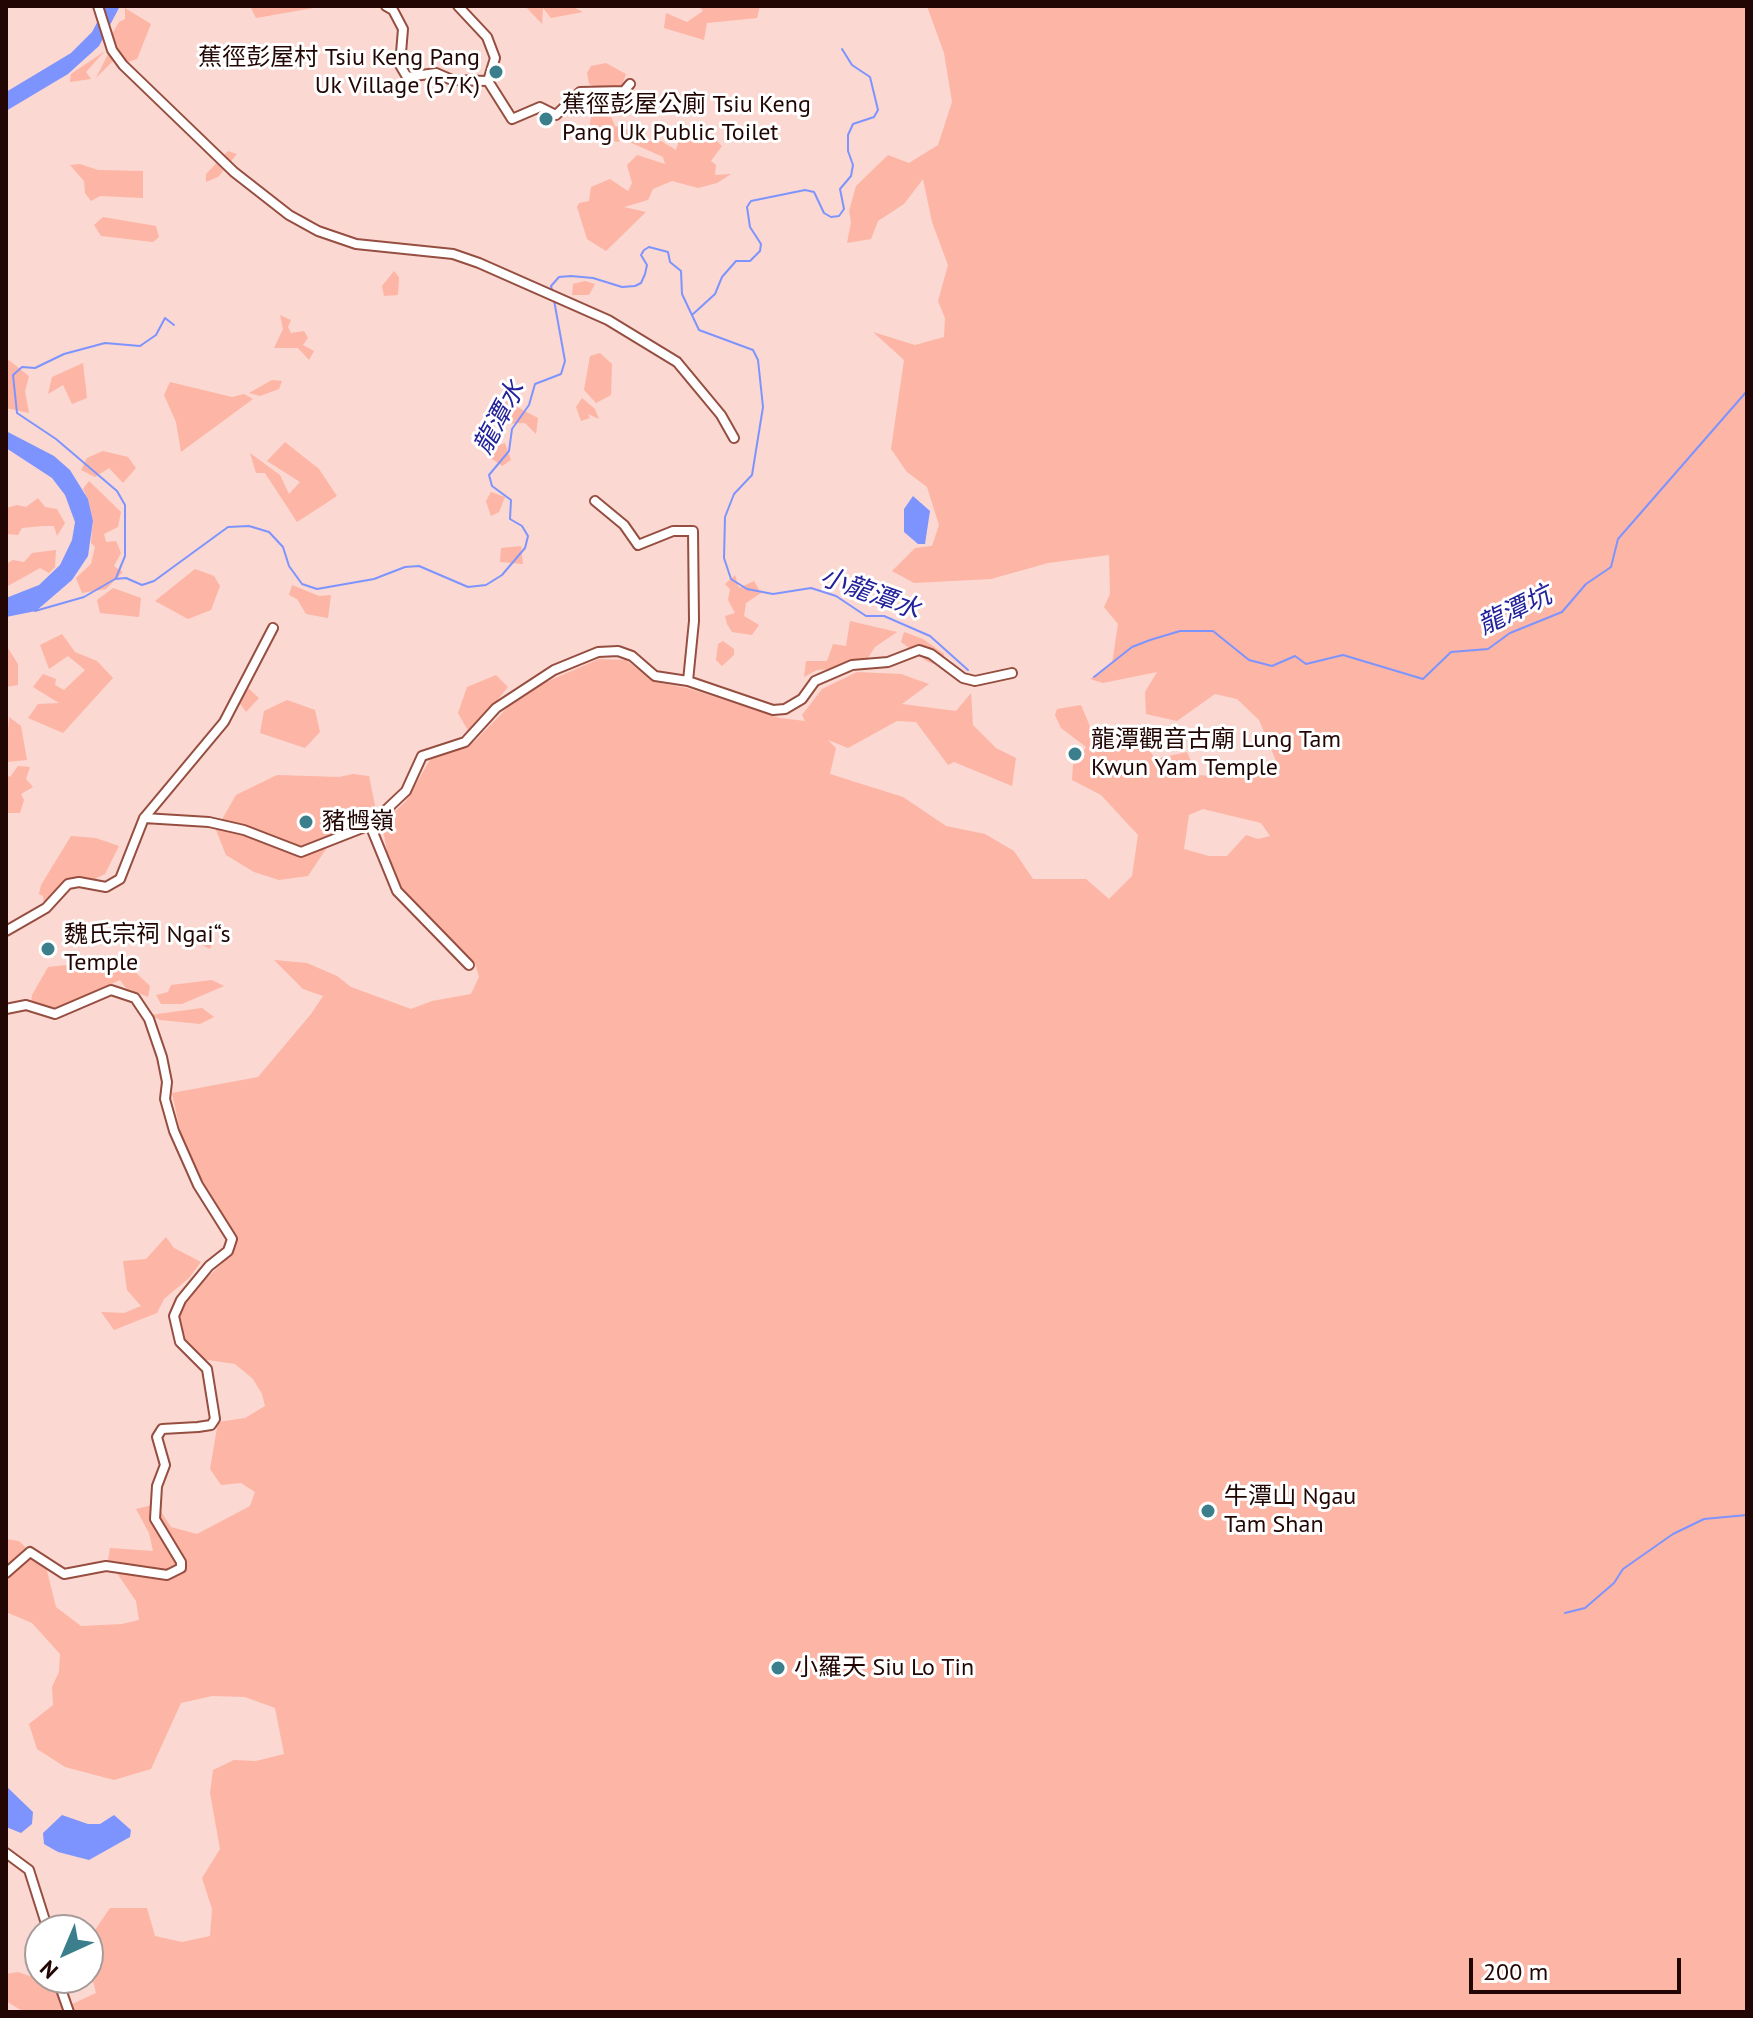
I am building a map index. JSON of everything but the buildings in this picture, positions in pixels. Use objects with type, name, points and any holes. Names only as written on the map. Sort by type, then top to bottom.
[{"type":"street","points":[[388,6],[403,29],[400,65],[407,77],[436,73],[452,80],[488,81]]},
{"type":"street","points":[[458,6],[483,30],[491,47],[493,64],[488,81],[507,117],[513,120],[540,107],[556,115],[580,92],[624,91],[630,84]]},
{"type":"street","points":[[98,8],[112,50],[143,86],[234,172],[289,215],[318,231],[356,244],[453,254],[558,296],[634,334],[677,362],[721,415],[734,438]]},
{"type":"street","points":[[595,501],[624,525],[638,545],[673,531],[693,531],[694,621],[688,681]]},
{"type":"street","points":[[6,931],[46,908],[68,884],[79,882],[106,887],[116,883],[123,875],[144,818],[224,722],[273,628]]},
{"type":"street","points":[[144,818],[221,825],[301,852],[370,825],[406,791],[422,756],[465,742],[496,708],[554,670],[598,652],[618,651],[632,656],[655,676],[688,681],[748,703],[785,709],[802,699],[815,681],[852,665],[888,662],[919,650],[931,654],[963,678],[975,681],[1012,673]]},
{"type":"street","points":[[370,825],[397,891],[469,965]]},
{"type":"street","points":[[6,1009],[26,1005],[55,1014],[111,990],[125,992],[135,998],[149,1019],[162,1057],[165,1099],[174,1131],[198,1185],[232,1239],[228,1251],[209,1266],[181,1300],[174,1316],[180,1342],[207,1369],[215,1419],[211,1425],[162,1429],[157,1437],[165,1465],[157,1486],[155,1519],[181,1562],[181,1568],[167,1575],[106,1566],[64,1574],[30,1552],[6,1573]]},
{"type":"street","points":[[6,1853],[29,1870],[43,1914]]},
{"type":"shaded area","points":[[250,6],[325,6],[256,18]]},
{"type":"shaded area","points":[[525,6],[571,6],[583,12],[551,18],[543,8],[542,24]]},
{"type":"shaded area","points":[[699,6],[760,6],[757,18],[707,23],[704,40],[664,28],[666,13],[687,22],[703,11]]},
{"type":"shaded area","points":[[927,6],[1747,6],[1747,2012],[24,2012],[6,2001],[6,1974],[24,1974],[24,1994],[61,1994],[70,2005],[94,1994],[104,1994],[104,1917],[110,1908],[147,1908],[155,1936],[182,1942],[210,1936],[212,1909],[202,1878],[220,1849],[210,1793],[213,1770],[234,1760],[256,1761],[284,1754],[275,1708],[245,1697],[212,1696],[181,1703],[151,1769],[114,1780],[65,1767],[37,1749],[29,1724],[53,1705],[52,1687],[59,1672],[60,1654],[32,1623],[6,1612],[6,1539],[19,1541],[46,1567],[56,1607],[81,1626],[122,1624],[139,1620],[136,1601],[108,1560],[110,1548],[153,1551],[149,1533],[136,1509],[156,1504],[171,1527],[197,1534],[250,1506],[255,1492],[241,1483],[221,1485],[210,1469],[218,1422],[245,1418],[265,1406],[262,1394],[253,1379],[235,1364],[201,1359],[180,1342],[177,1314],[189,1295],[233,1253],[235,1235],[211,1202],[183,1144],[172,1093],[258,1077],[311,1014],[323,996],[303,989],[274,960],[307,963],[337,976],[351,987],[411,1009],[432,1001],[471,994],[479,977],[475,963],[401,891],[389,862],[383,830],[388,818],[406,801],[431,758],[474,742],[508,707],[544,683],[599,659],[626,660],[655,682],[687,688],[780,718],[805,721],[802,715],[822,689],[857,672],[901,674],[929,684],[902,704],[956,711],[971,693],[973,725],[996,748],[1016,758],[1012,786],[954,762],[948,765],[916,722],[897,721],[848,748],[828,740],[836,748],[830,774],[903,797],[946,826],[985,834],[1014,851],[1033,879],[1086,879],[1109,899],[1132,876],[1138,835],[1101,795],[1072,780],[1073,765],[1086,747],[1061,728],[1055,715],[1057,709],[1081,705],[1097,743],[1126,735],[1145,742],[1155,759],[1187,752],[1197,775],[1230,777],[1276,761],[1259,720],[1237,699],[1215,694],[1177,721],[1146,714],[1145,692],[1157,672],[1103,683],[1090,679],[1112,664],[1118,624],[1104,607],[1110,594],[1109,555],[1048,563],[991,579],[914,583],[892,571],[915,548],[932,546],[939,525],[927,487],[907,472],[891,449],[904,360],[873,332],[915,345],[944,337],[945,318],[938,301],[948,265],[932,222],[923,179],[904,204],[878,221],[871,239],[847,243],[851,222],[849,211],[856,186],[888,155],[909,163],[938,145],[952,102],[944,53]],"holes":[[[1203,809],[1261,823],[1270,836],[1258,839],[1246,835],[1227,856],[1209,856],[1184,849],[1189,815]]]},
{"type":"shaded area","points":[[125,8],[151,24],[137,59],[128,62],[114,60],[96,78],[108,54],[108,41],[119,22],[125,19]]},
{"type":"shaded area","points":[[105,51],[86,72],[91,79],[70,82],[71,74]]},
{"type":"shaded area","points":[[606,63],[626,74],[621,88],[598,88],[589,84],[587,73],[591,66]]},
{"type":"shaded area","points":[[588,97],[610,114],[615,126],[625,128],[643,141],[661,141],[676,150],[681,134],[695,142],[701,132],[707,132],[722,146],[711,161],[716,165],[715,175],[731,174],[717,183],[698,188],[672,181],[653,189],[648,200],[624,207],[646,212],[606,251],[587,239],[577,207],[579,203],[589,201],[591,187],[610,179],[628,191],[632,183],[627,165],[637,155],[665,164],[663,157],[625,140],[616,142],[604,135],[593,139],[588,134],[592,112],[584,101]]},
{"type":"shaded area","points":[[228,151],[237,154],[218,177],[206,182],[206,174]]},
{"type":"shaded area","points":[[80,164],[98,170],[143,171],[143,198],[100,196],[91,201],[85,193],[84,181],[70,165]]},
{"type":"shaded area","points":[[103,217],[156,226],[159,237],[153,242],[101,236],[94,225]]},
{"type":"shaded area","points":[[394,271],[399,277],[398,295],[384,296],[382,286]]},
{"type":"shaded area","points":[[585,281],[595,284],[589,295],[572,295],[573,284]]},
{"type":"shaded area","points":[[280,315],[291,320],[288,327],[291,333],[304,331],[308,338],[303,345],[314,351],[309,360],[298,348],[274,348],[283,329]]},
{"type":"shaded area","points":[[600,353],[612,364],[611,395],[596,403],[584,390],[590,356]]},
{"type":"shaded area","points":[[6,358],[29,376],[25,391],[29,413],[6,408]]},
{"type":"shaded area","points":[[83,363],[87,398],[72,404],[63,385],[48,394],[52,377]]},
{"type":"shaded area","points":[[272,380],[282,381],[279,389],[260,396],[249,393]]},
{"type":"shaded area","points":[[170,382],[232,397],[244,394],[253,399],[181,452],[176,422],[164,395]]},
{"type":"shaded area","points":[[582,398],[595,409],[599,419],[588,414],[590,418],[581,421],[576,407]]},
{"type":"shaded area","points":[[506,401],[538,418],[536,434],[525,423],[506,424],[497,415]]},
{"type":"shaded area","points":[[285,442],[319,469],[337,496],[297,522],[265,473],[256,473],[250,453],[280,475],[289,494],[300,482],[267,461]]},
{"type":"shaded area","points":[[505,443],[511,460],[502,466],[491,458],[497,446]]},
{"type":"shaded area","points":[[103,451],[128,457],[136,468],[123,483],[109,468],[95,477],[81,470],[87,458]]},
{"type":"shaded area","points":[[89,481],[121,512],[118,527],[104,534],[106,542],[116,541],[121,553],[114,566],[123,572],[106,589],[82,593],[76,578],[91,564],[95,547],[91,543],[93,521],[83,489]]},
{"type":"shaded area","points":[[491,492],[505,497],[499,512],[491,516],[486,501]]},
{"type":"shaded area","points":[[38,498],[45,507],[57,509],[65,523],[57,536],[54,526],[22,528],[18,535],[6,534],[6,508],[17,505],[26,507]]},
{"type":"shaded area","points":[[521,546],[523,564],[500,562],[501,548]]},
{"type":"shaded area","points":[[56,550],[55,567],[49,573],[40,568],[6,587],[6,564],[13,560],[24,562],[32,553]]},
{"type":"shaded area","points":[[195,569],[214,576],[220,586],[211,610],[188,619],[155,601]]},
{"type":"shaded area","points":[[735,575],[739,588],[754,581],[761,593],[746,603],[744,616],[759,625],[752,635],[732,632],[727,624],[725,616],[735,613],[728,600],[730,589],[725,584]]},
{"type":"shaded area","points":[[292,585],[319,596],[331,595],[328,618],[306,614],[297,599],[289,595]]},
{"type":"shaded area","points":[[113,588],[141,598],[139,617],[100,613],[97,600]]},
{"type":"shaded area","points":[[850,621],[897,632],[875,647],[862,667],[817,670],[804,677],[806,661],[827,661],[833,644],[846,646]]},
{"type":"shaded area","points":[[904,632],[923,639],[944,654],[941,666],[928,662],[901,642]]},
{"type":"shaded area","points":[[62,634],[75,652],[97,661],[113,678],[63,733],[28,718],[38,704],[59,703],[33,687],[43,674],[56,679],[55,685],[64,690],[85,670],[68,656],[49,669],[40,645]]},
{"type":"shaded area","points":[[723,641],[734,649],[734,655],[722,666],[716,660],[718,644]]},
{"type":"shaded area","points":[[6,645],[18,664],[18,685],[6,687]]},
{"type":"shaded area","points":[[496,675],[508,687],[470,734],[458,713],[467,687]]},
{"type":"shaded area","points":[[248,688],[259,698],[246,712],[238,701]]},
{"type":"shaded area","points":[[287,700],[315,710],[320,732],[305,748],[260,733],[264,711]]},
{"type":"shaded area","points":[[9,717],[21,726],[27,760],[6,762]]},
{"type":"shaded area","points":[[18,766],[30,767],[26,779],[33,787],[21,794],[24,800],[20,813],[6,813],[6,775],[10,777]]},
{"type":"shaded area","points":[[353,774],[369,776],[377,815],[338,831],[308,876],[279,880],[254,872],[226,855],[216,830],[236,795],[277,775],[339,777]]},
{"type":"shaded area","points":[[71,836],[96,838],[119,846],[105,874],[95,879],[65,881],[44,903],[43,896],[39,894],[41,885]]},
{"type":"shaded area","points":[[194,928],[214,939],[210,949],[183,935]]},
{"type":"shaded area","points":[[121,959],[150,986],[148,997],[126,988],[120,980],[62,1007],[30,1013],[32,995],[48,967]]},
{"type":"shaded area","points":[[212,980],[224,986],[182,1004],[161,1004],[156,995],[168,992],[171,985]]},
{"type":"shaded area","points":[[202,1008],[214,1017],[200,1024],[160,1020],[150,1015]]},
{"type":"shaded area","points":[[166,1237],[174,1248],[201,1262],[189,1278],[164,1299],[157,1313],[114,1330],[101,1312],[124,1313],[141,1306],[127,1290],[123,1261],[146,1259]]},
{"type":"water","points":[[106,6],[120,6],[99,46],[68,74],[6,111],[6,92],[71,53],[92,32]]},
{"type":"water","points":[[6,431],[54,456],[70,470],[88,499],[93,521],[88,556],[72,580],[36,611],[6,617],[6,598],[39,585],[60,565],[72,540],[75,522],[65,495],[52,478],[6,448]]},
{"type":"water","points":[[913,496],[930,511],[925,544],[918,544],[904,532],[904,509]]},
{"type":"water","points":[[6,1786],[33,1812],[32,1824],[21,1833],[6,1827]]},
{"type":"water","points":[[62,1815],[88,1824],[100,1824],[114,1815],[131,1830],[130,1837],[89,1860],[58,1852],[44,1844],[43,1833]]},
{"type":"waterway","points":[[692,315],[715,294],[722,277],[736,261],[750,261],[760,251],[761,244],[750,227],[747,207],[751,201],[805,190],[814,192],[824,213],[831,217],[839,216],[844,209],[840,189],[851,176],[853,165],[848,151],[848,135],[853,124],[874,117],[878,110],[870,77],[852,65],[842,49]]},
{"type":"waterway","name":"小龍潭水","points":[[552,290],[551,286],[559,277],[571,276],[593,278],[622,287],[635,286],[641,283],[645,274],[647,265],[641,255],[644,250],[649,247],[668,252],[670,262],[681,271],[682,294],[699,330],[753,350],[758,360],[763,407],[752,475],[734,494],[725,517],[724,558],[731,579],[747,589],[773,594],[811,588],[836,596],[866,616],[884,616],[930,636],[968,670]]},
{"type":"waterway","name":"龍潭水","points":[[35,611],[84,597],[115,579],[126,578],[142,585],[154,581],[228,527],[249,526],[269,532],[283,547],[289,566],[302,584],[317,589],[374,579],[405,567],[419,566],[468,587],[486,585],[502,575],[525,548],[528,536],[522,526],[510,519],[511,500],[492,486],[489,475],[509,451],[512,429],[529,405],[535,384],[561,374],[565,361],[554,300]]},
{"type":"waterway","points":[[116,578],[125,556],[125,505],[117,491],[56,439],[17,413],[13,375],[22,367],[35,368],[64,354],[105,343],[140,346],[156,335],[165,318],[174,325]]},
{"type":"waterway","name":"龍潭坑","points":[[1094,677],[1132,647],[1150,640],[1180,631],[1213,631],[1249,660],[1272,666],[1295,656],[1306,664],[1343,655],[1423,679],[1451,652],[1488,649],[1510,633],[1562,612],[1586,584],[1611,567],[1618,539],[1747,391]]},
{"type":"waterway","points":[[1565,1613],[1585,1608],[1614,1583],[1623,1569],[1673,1534],[1704,1519],[1747,1515]]},
{"type":"place","name":"蕉徑彭屋村 Tsiu Keng Pang Uk Village (57K)","points":[[496,72]]},
{"type":"place","name":"蕉徑彭屋公廁 Tsiu Keng Pang Uk Public Toilet","points":[[546,119]]},
{"type":"place","name":"龍潭觀音古廟 Lung Tam Kwun Yam Temple","points":[[1075,754]]},
{"type":"place","name":"豬乸嶺","points":[[306,822]]},
{"type":"place","name":"魏氏宗祠 Ngai“s Temple","points":[[48,949]]},
{"type":"place","name":"牛潭山 Ngau Tam Shan","points":[[1208,1511]]},
{"type":"place","name":"小羅天 Siu Lo Tin","points":[[778,1668]]}]
